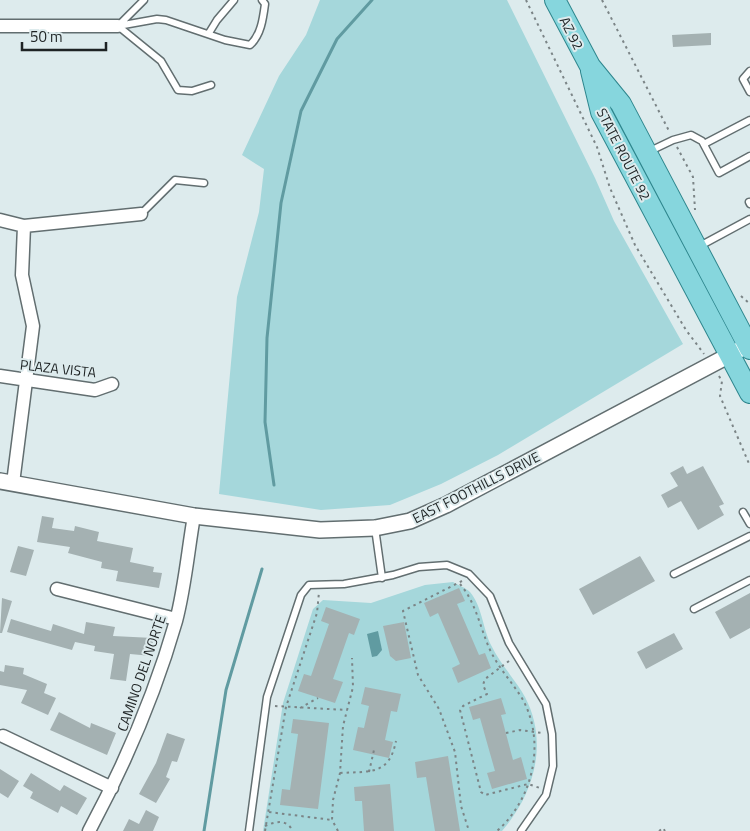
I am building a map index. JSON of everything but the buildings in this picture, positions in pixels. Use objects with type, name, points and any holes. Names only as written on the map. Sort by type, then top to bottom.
[{"type":"main road","name":"AZ 92","points":[[555,0],[590,66]]},
{"type":"main road","name":"STATE ROUTE 92","points":[[590,66],[621,104],[749,346]]},
{"type":"main road","name":"STATE ROUTE 92","points":[[590,66],[601,112],[750,393]]},
{"type":"street","points":[[0,26],[118,26]]},
{"type":"street","points":[[0,220],[24,226],[141,214]]},
{"type":"street","points":[[7,482],[28,381],[33,326],[22,275],[24,226]]},
{"type":"street","name":"EAST FOOTHILLS DRIVE","points":[[7,482],[194,516],[320,530],[375,528],[410,521],[446,505],[749,346]]},
{"type":"street","name":"PLAZA VISTA","points":[[0,376],[96,390],[112,384]]},
{"type":"street","name":"CAMINO DEL NORTE","points":[[89,831],[112,788],[145,712],[176,619],[194,516]]},
{"type":"street","points":[[57,589],[176,619]]},
{"type":"street","points":[[3,736],[112,788]]},
{"type":"lane","points":[[118,26],[144,0]]},
{"type":"lane","points":[[209,34],[217,20],[234,0]]},
{"type":"lane","points":[[118,26],[166,20],[244,45],[250,45],[256,39],[262,21],[265,4],[262,0]]},
{"type":"lane","points":[[118,26],[161,61],[178,90],[192,91],[211,85]]},
{"type":"lane","points":[[750,71],[743,79],[750,92]]},
{"type":"lane","points":[[704,144],[750,120]]},
{"type":"lane","points":[[647,153],[673,140],[691,134],[704,144],[719,173],[750,156]]},
{"type":"lane","points":[[141,214],[175,180],[204,183]]},
{"type":"lane","points":[[696,248],[750,219]]},
{"type":"lane","points":[[743,512],[750,524]]},
{"type":"lane","points":[[375,528],[382,578]]},
{"type":"lane","points":[[674,574],[750,536]]},
{"type":"lane","points":[[249,831],[266,706],[301,594],[309,585],[344,584],[382,578],[418,567],[447,566],[469,574],[490,596],[499,622],[546,704],[552,732],[553,766],[546,795],[521,831]]},
{"type":"lane","points":[[694,609],[750,580]]},
{"type":"path","points":[[526,0],[597,147],[619,210],[635,245],[686,330],[712,364],[722,381],[720,396],[750,466]]},
{"type":"path","points":[[602,0],[693,177],[695,212]]},
{"type":"path","points":[[738,293],[750,304]]},
{"type":"path","points":[[469,574],[460,584],[404,611],[418,675],[439,709],[456,752],[461,806],[469,831]]},
{"type":"path","points":[[460,584],[474,604],[483,633],[500,668],[522,699],[534,733],[534,765],[523,799],[515,812],[497,831]]},
{"type":"path","points":[[265,831],[286,707],[317,612],[319,585]]},
{"type":"path","points":[[517,655],[485,679],[483,685],[488,694],[463,706],[460,710],[481,792],[485,795],[528,784],[547,790]]},
{"type":"path","points":[[338,831],[332,820],[333,800],[340,774],[340,753],[353,686],[352,658]]},
{"type":"path","points":[[300,708],[318,698]]},
{"type":"path","points":[[266,706],[347,710]]},
{"type":"path","points":[[506,733],[520,730],[534,733],[552,732]]},
{"type":"path","points":[[340,774],[377,771],[389,762],[393,756],[396,741]]},
{"type":"path","points":[[369,772],[374,750]]},
{"type":"path","points":[[268,812],[332,820]]},
{"type":"path","points":[[265,826],[282,822],[288,824],[291,828]]},
{"type":"path","points":[[659,831],[664,828],[665,831]]},
{"type":"shaded area","points":[[320,0],[507,0],[595,178],[614,221],[683,344],[498,455],[441,484],[390,505],[321,510],[219,494],[237,297],[259,212],[264,169],[242,155],[279,76],[306,35]]},
{"type":"shaded area","points":[[453,582],[470,592],[474,598],[491,645],[525,697],[532,714],[537,750],[534,767],[530,784],[513,817],[502,831],[263,831],[283,703],[313,609],[323,600],[371,603],[425,585]]},
{"type":"shaded area","points":[[378,631],[382,650],[377,656],[372,657],[367,634]]},
{"type":"waterway","points":[[274,485],[265,422],[267,338],[281,203],[301,111],[337,39],[372,0]]},
{"type":"waterway","points":[[204,831],[226,690],[262,569]]}]
